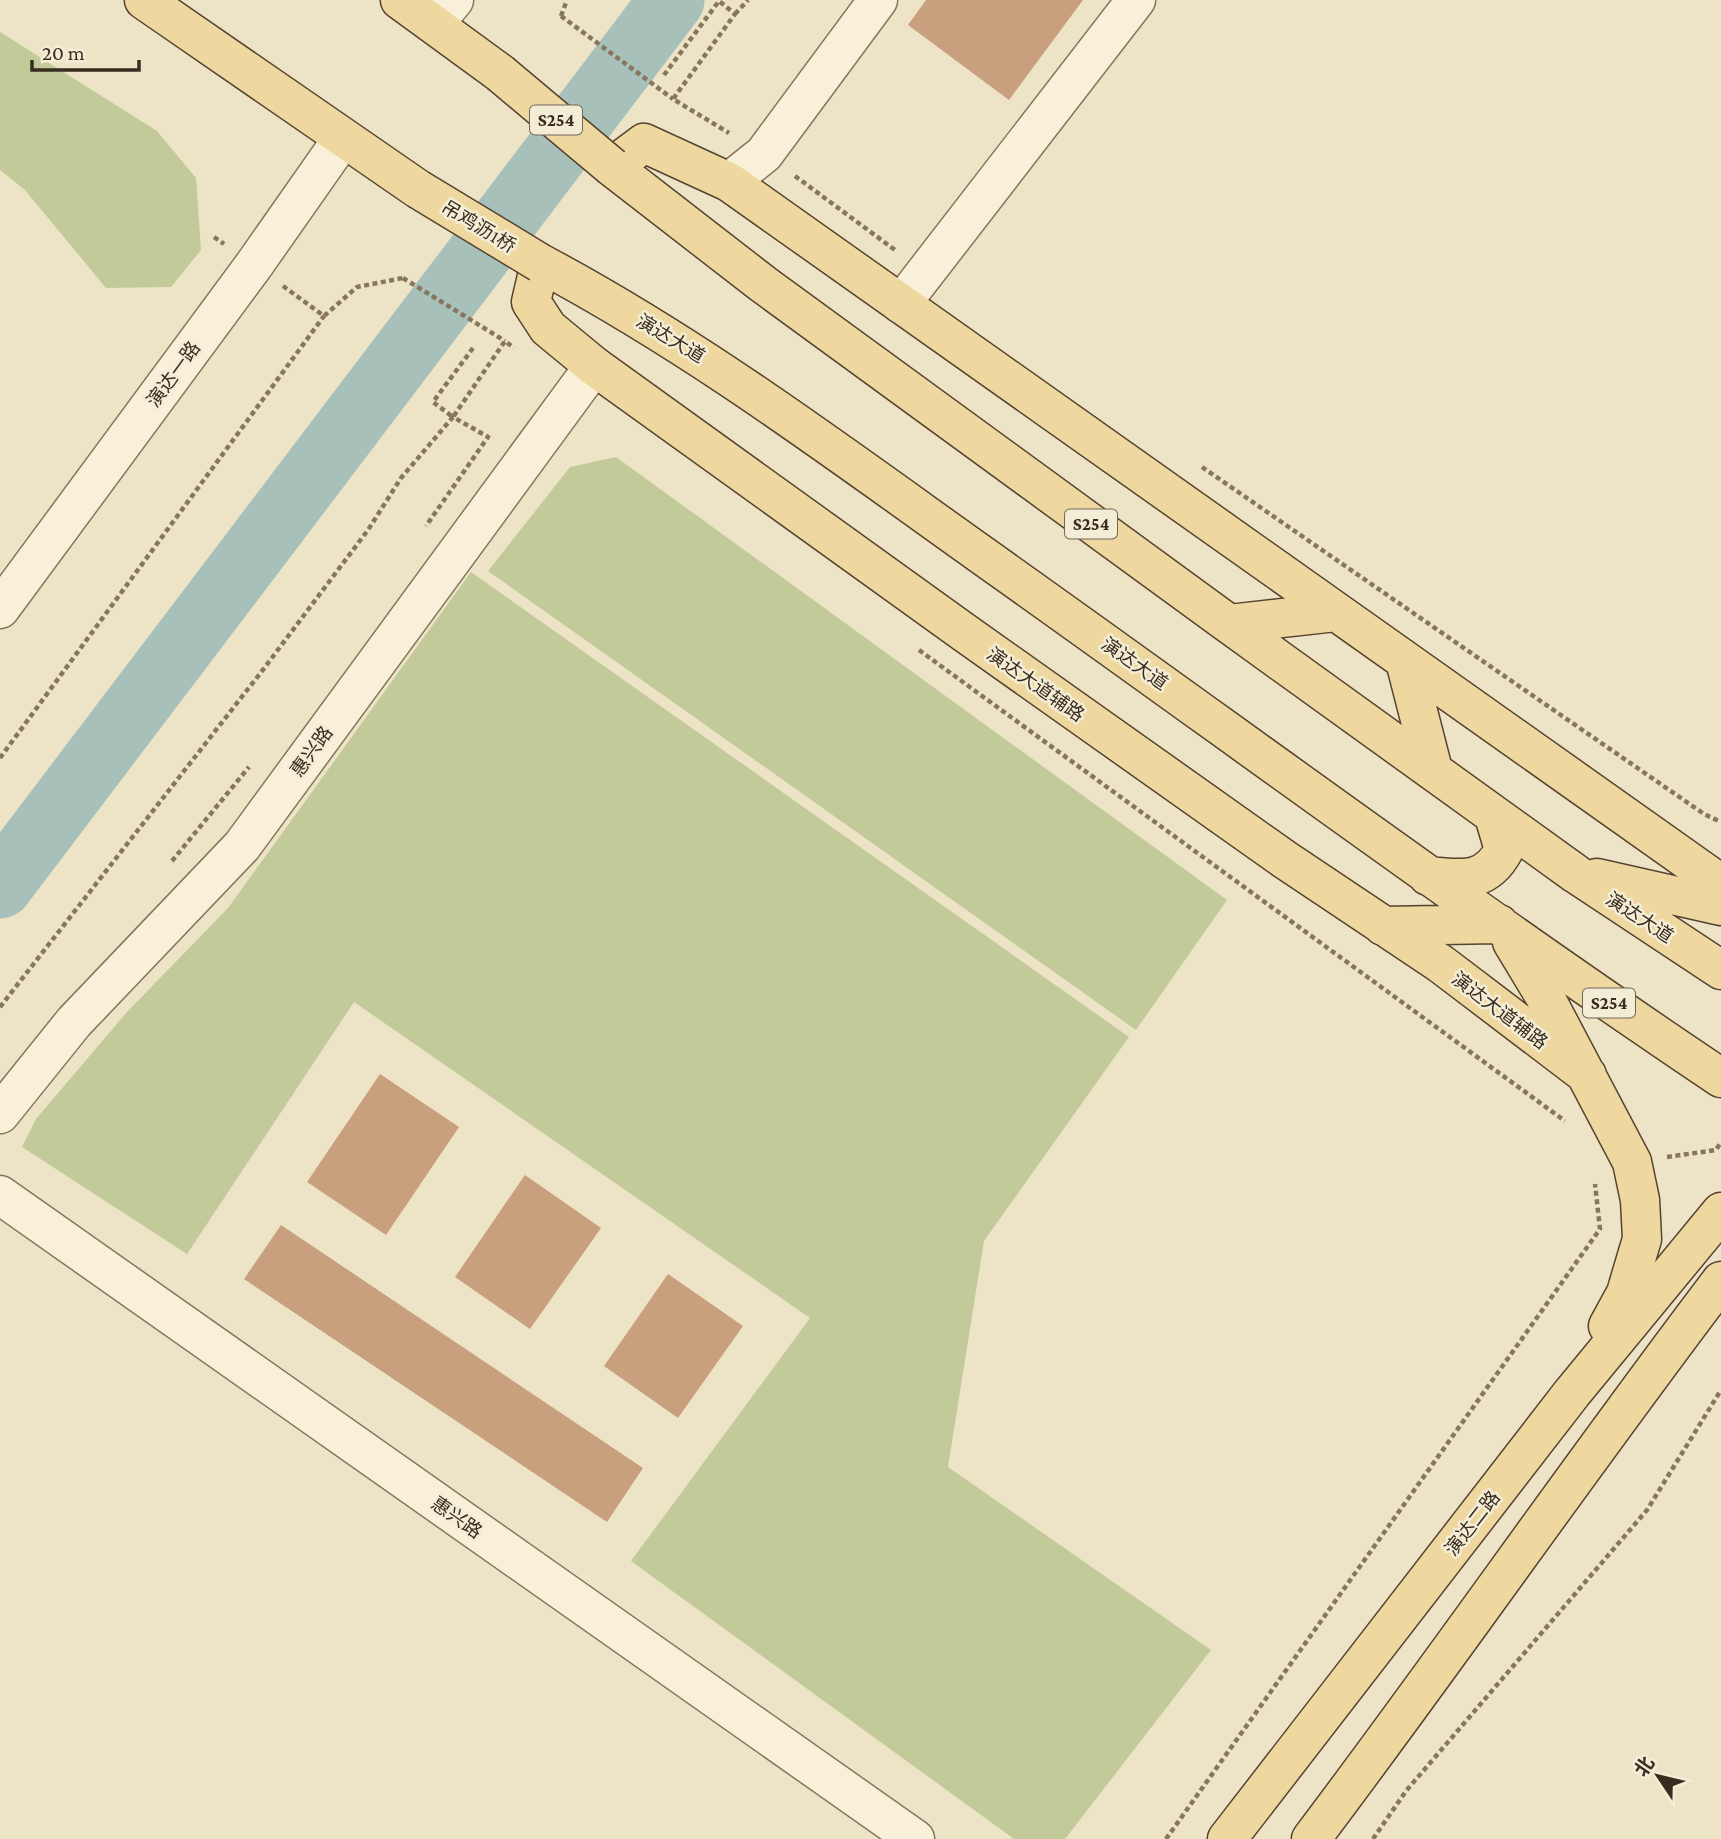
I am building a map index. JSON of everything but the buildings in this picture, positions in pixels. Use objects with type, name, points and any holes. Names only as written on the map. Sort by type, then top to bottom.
[{"type":"main road","name":"S254","points":[[400,0],[444,12],[500,73],[612,167]]},
{"type":"main road","name":"S254","points":[[144,3],[343,138]]},
{"type":"main road","name":"吊鸡沥1桥","points":[[343,138],[540,263]]},
{"type":"main road","points":[[612,167],[644,144],[729,182],[1721,884]]},
{"type":"main road","name":"演达大道","points":[[612,167],[763,284],[1494,816],[1721,970]]},
{"type":"main road","name":"演达大道","points":[[540,263],[702,356],[1152,675],[1428,876],[1588,989],[1721,1078]]},
{"type":"main road","name":"演达大道辅路","points":[[540,263],[531,302],[548,328],[594,366],[976,641],[1441,964],[1587,1075]]},
{"type":"main road","points":[[1229,624],[1336,612]]},
{"type":"main road","points":[[1405,660],[1433,770]]},
{"type":"main road","points":[[1428,876],[1471,879],[1497,864],[1504,850],[1494,816]]},
{"type":"main road","points":[[1576,874],[1721,906]]},
{"type":"main road","points":[[1384,926],[1499,924],[1527,964],[1632,1162],[1640,1200],[1642,1239],[1626,1293],[1572,1393]]},
{"type":"main road","name":"演达二路","points":[[1227,1839],[1572,1393],[1721,1212]]},
{"type":"main road","points":[[1311,1839],[1439,1670],[1630,1401],[1721,1281]]},
{"type":"main road","points":[[1630,1401],[1701,1341],[1721,1329]]},
{"type":"street","points":[[729,182],[764,153],[878,0]]},
{"type":"street","points":[[901,304],[1136,0]]},
{"type":"street","name":"演达一路","points":[[0,609],[254,265],[343,138]]},
{"type":"street","name":"惠兴路","points":[[0,1114],[74,1021],[242,846],[594,366]]},
{"type":"street","name":"惠兴路","points":[[0,1195],[915,1839]]},
{"type":"path","points":[[566,0],[561,16],[673,100],[764,153],[927,273]]},
{"type":"path","points":[[673,100],[748,0]]},
{"type":"path","points":[[664,75],[719,1],[736,14]]},
{"type":"path","points":[[214,237],[324,316]]},
{"type":"path","points":[[0,758],[324,316],[358,287],[403,278],[505,341],[524,356]]},
{"type":"path","points":[[0,1007],[262,671],[368,530],[401,478],[453,416],[505,341]]},
{"type":"path","points":[[425,528],[488,438],[433,402],[473,348]]},
{"type":"path","points":[[1200,466],[1554,712],[1704,814],[1721,822]]},
{"type":"path","points":[[915,647],[1563,1118],[1569,1129]]},
{"type":"path","points":[[170,863],[257,758]]},
{"type":"path","points":[[1166,1839],[1600,1229],[1594,1174],[1632,1162],[1716,1150],[1721,1142]]},
{"type":"path","points":[[1373,1839],[1406,1791],[1647,1510],[1721,1390]]},
{"type":"green space","points":[[0,32],[157,131],[196,178],[201,250],[171,287],[106,288],[25,190],[0,170]]},
{"type":"green space","points":[[616,457],[1227,900],[1136,1030],[488,571],[570,467]]},
{"type":"green space","points":[[471,572],[1129,1037],[984,1241],[948,1467],[1211,1650],[1065,1839],[1014,1839],[631,1561],[810,1318],[354,1002],[187,1254],[22,1147],[36,1119],[127,1012],[228,908]]},
{"type":"waterway","points":[[0,886],[672,0]]}]
